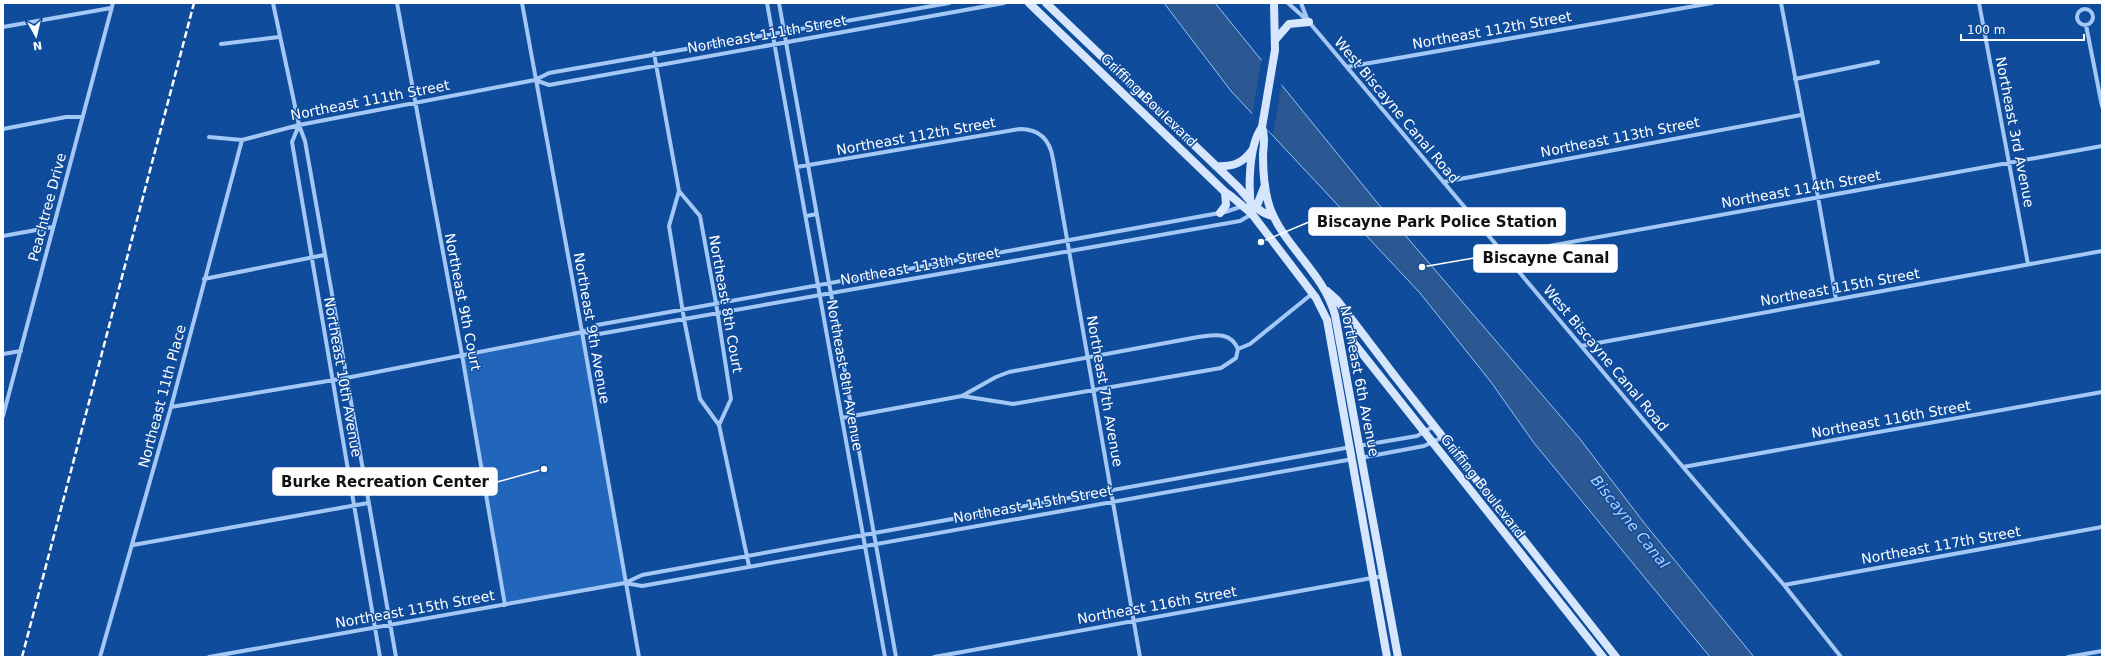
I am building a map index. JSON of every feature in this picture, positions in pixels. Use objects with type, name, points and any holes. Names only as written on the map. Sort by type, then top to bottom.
[{"type":"street","name":"Northeast 10th Avenue","points":[[273,3],[279,37],[305,141],[396,657]]},
{"type":"street","name":"Northeast 9th Court","points":[[397,3],[414,102],[462,355],[505,605]]},
{"type":"street","name":"Northeast 9th Avenue","points":[[522,3],[639,657]]},
{"type":"street","name":"Northeast 8th Avenue","points":[[767,3],[885,657]]},
{"type":"street","name":"Northeast 8th Avenue","points":[[779,3],[896,657]]},
{"type":"street","name":"Northeast 111th Street","points":[[209,137],[242,140],[300,125],[535,80],[549,73],[949,3]]},
{"type":"street","name":"Northeast 111th Street","points":[[535,80],[548,85],[1004,3]]},
{"type":"street","name":"Griffing Boulevard","points":[[1029,3],[1225,192],[1247,203]]},
{"type":"street","name":"Griffing Boulevard","points":[[1046,3],[1216,166],[1254,211],[1313,293],[1324,312]]},
{"type":"street","name":"Northeast 6th Avenue","points":[[1247,203],[1256,135],[1262,127],[1273,66],[1276,39],[1274,3]]},
{"type":"street","name":"West Biscayne Canal Road","points":[[1288,3],[1308,22],[1347,67],[1683,467],[1784,584],[1841,657]]},
{"type":"street","points":[[1276,39],[1289,24],[1308,22],[1301,3]]},
{"type":"street","name":"Northeast 112th Street","points":[[1347,67],[1712,3]]},
{"type":"street","points":[[1781,3],[1836,299]]},
{"type":"street","name":"Northeast 3rd Avenue","points":[[1979,3],[2028,264]]},
{"type":"street","points":[[3,27],[112,5]]},
{"type":"street","name":"Peachtree Drive","points":[[3,416],[112,5]]},
{"type":"street","points":[[2086,25],[2102,106]]},
{"type":"street","points":[[221,44],[279,37]]},
{"type":"street","points":[[654,54],[679,191],[669,226],[684,318],[700,399],[720,425],[749,566]]},
{"type":"street","points":[[1795,79],[1878,62]]},
{"type":"street","points":[[1121,91],[1129,82]]},
{"type":"street","name":"Northeast 113th Street","points":[[1444,182],[1801,115]]},
{"type":"street","points":[[3,129],[66,117],[83,117]]},
{"type":"street","name":"Northeast 10th Avenue","points":[[300,125],[292,142],[310,258],[333,380],[380,657]]},
{"type":"street","name":"Northeast 6th Avenue","points":[[1262,127],[1265,136],[1263,152],[1265,186],[1274,216],[1286,238],[1325,290],[1335,315],[1398,657]]},
{"type":"street","name":"Northeast 112th Street","points":[[797,167],[1013,130],[1027,129],[1038,133]]},
{"type":"street","name":"Northeast 7th Avenue","points":[[1038,133],[1047,140],[1052,151],[1068,251],[1112,490],[1140,657]]},
{"type":"street","name":"Northeast 11th Place","points":[[100,657],[171,407],[242,140]]},
{"type":"street","name":"Northeast 114th Street","points":[[1505,254],[2102,146]]},
{"type":"street","points":[[1216,166],[1230,166],[1238,164],[1244,160],[1254,148]]},
{"type":"street","points":[[1254,211],[1265,186]]},
{"type":"street","name":"Northeast 8th Court","points":[[679,191],[700,216],[716,303],[731,399],[720,425]]},
{"type":"street","points":[[1220,213],[1226,205],[1225,192]]},
{"type":"street","name":"Northeast 113th Street","points":[[171,407],[346,378],[582,332],[597,325],[1220,213],[1247,203]]},
{"type":"street","name":"Griffing Boulevard","points":[[1254,211],[1274,216]]},
{"type":"street","name":"Northeast 113th Street","points":[[582,332],[599,334],[1240,221],[1254,211]]},
{"type":"street","points":[[806,216],[817,214]]},
{"type":"street","points":[[3,236],[53,227]]},
{"type":"street","name":"Northeast 115th Street","points":[[1581,346],[2102,251]]},
{"type":"street","points":[[204,279],[324,255]]},
{"type":"street","name":"Griffing Boulevard","points":[[1325,290],[1334,295],[1442,438],[1616,657]]},
{"type":"street","points":[[1238,349],[1250,344],[1313,293]]},
{"type":"street","name":"Northeast 6th Avenue","points":[[1324,312],[1334,356],[1387,657]]},
{"type":"street","name":"Griffing Boulevard","points":[[1359,329],[1353,336],[1353,342],[1603,657]]},
{"type":"street","points":[[842,418],[962,396],[1003,374],[1218,335],[1229,337],[1238,349],[1236,358],[1221,368],[1094,392],[1013,404],[962,396]]},
{"type":"street","points":[[3,354],[21,351]]},
{"type":"street","name":"Northeast 116th Street","points":[[1683,467],[2102,392]]},
{"type":"street","name":"Northeast 115th Street","points":[[209,657],[625,583],[642,575],[1417,436],[1434,426]]},
{"type":"street","name":"Northeast 115th Street","points":[[625,583],[642,586],[865,545],[1362,458],[1433,443],[1442,438]]},
{"type":"street","points":[[133,545],[368,503]]},
{"type":"street","name":"Northeast 117th Street","points":[[1784,584],[2102,527]]},
{"type":"street","name":"Northeast 116th Street","points":[[934,657],[1384,576]]},
{"type":"street","points":[[2068,657],[2102,651]]},
{"type":"shaded area","points":[[582,332],[625,583],[505,605],[462,355]]},
{"type":"water","points":[[1164,3],[1215,3],[1375,200],[1580,439],[1645,524],[1754,657],[1710,657],[1534,443],[1491,382],[1420,293],[1231,91]]},
{"type":"pier","points":[[1262,58],[1282,82],[1273,135],[1252,115]]},
{"type":"railway","points":[[22,657],[194,3]]},
{"type":"place","name":"Biscayne Park Police Station","points":[[1261,242]]},
{"type":"place","name":"Biscayne Canal","points":[[1422,267]]},
{"type":"place","name":"Burke Recreation Center","points":[[544,469]]}]
